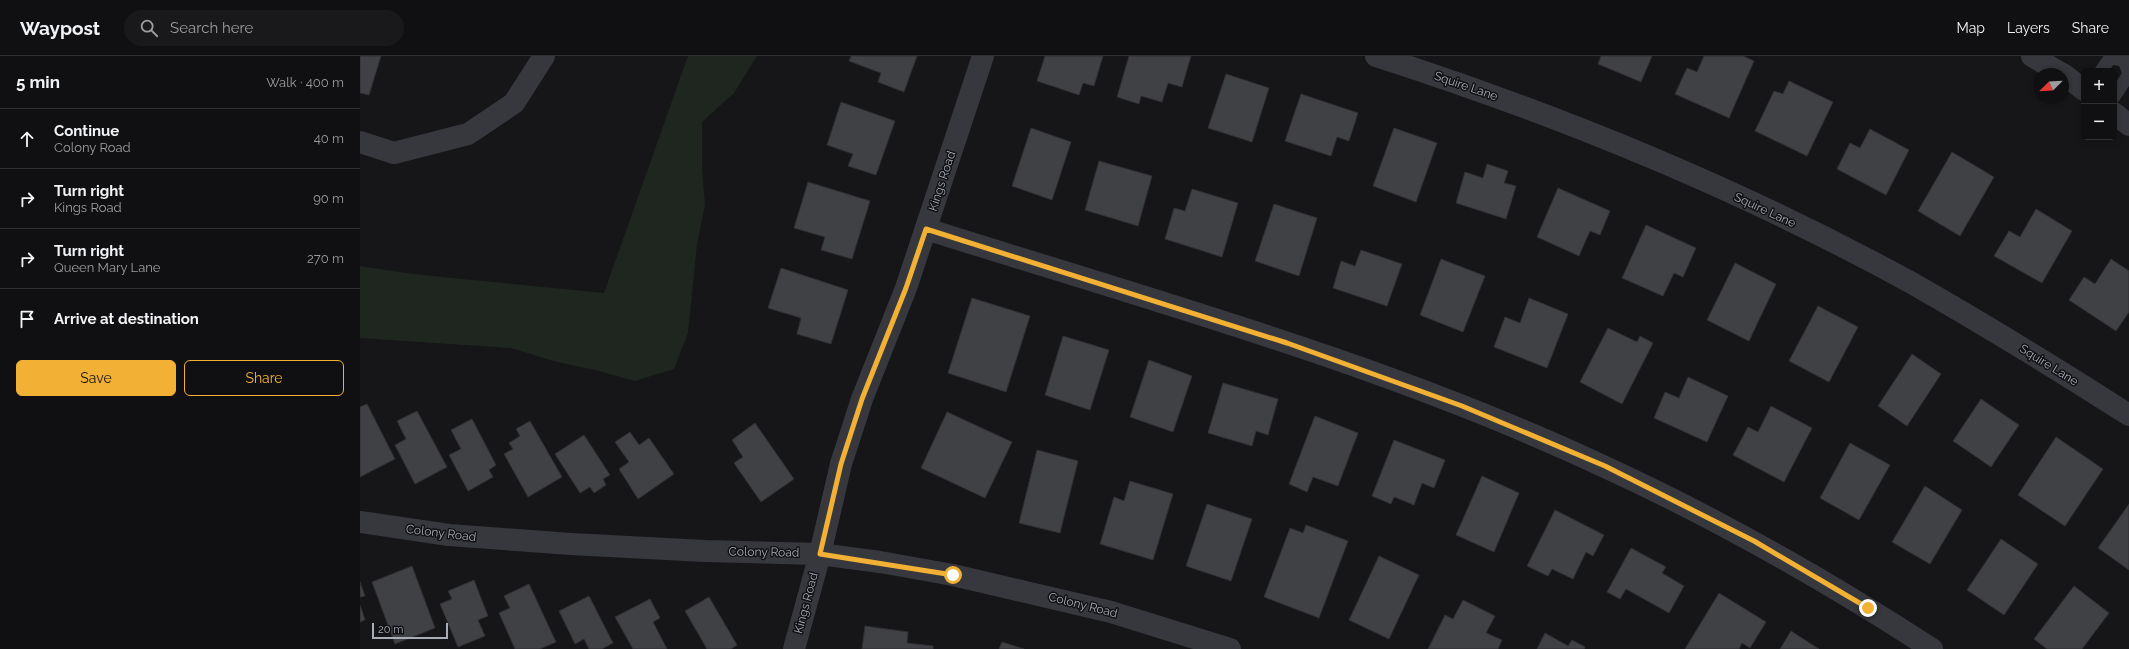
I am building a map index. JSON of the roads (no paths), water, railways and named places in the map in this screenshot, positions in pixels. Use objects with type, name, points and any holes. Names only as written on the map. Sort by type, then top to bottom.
[{"type":"street","points":[[360,142],[394,153],[468,134],[514,103],[544,56]]},
{"type":"street","name":"Kings Road","points":[[794,649],[820,554],[843,457],[862,399],[906,288],[983,56]]},
{"type":"street","name":"Squire Lane","points":[[1376,56],[1464,84],[1547,115],[1634,150],[1771,212],[1909,282],[2046,362],[2129,415]]},
{"type":"street","points":[[2032,56],[2053,68]]},
{"type":"street","points":[[2069,79],[2081,88]]},
{"type":"street","points":[[2117,115],[2129,124]]},
{"type":"street","points":[[926,229],[1287,343],[1462,406],[1605,466],[1754,541],[1868,608],[1932,649]]},
{"type":"street","name":"Colony Road","points":[[360,522],[449,535],[571,544],[705,551],[820,554],[953,575],[1033,592],[1111,612],[1230,649]]},
{"type":"lane","points":[[2103,68],[2110,58],[2125,58],[2129,74],[2117,92]]}]
